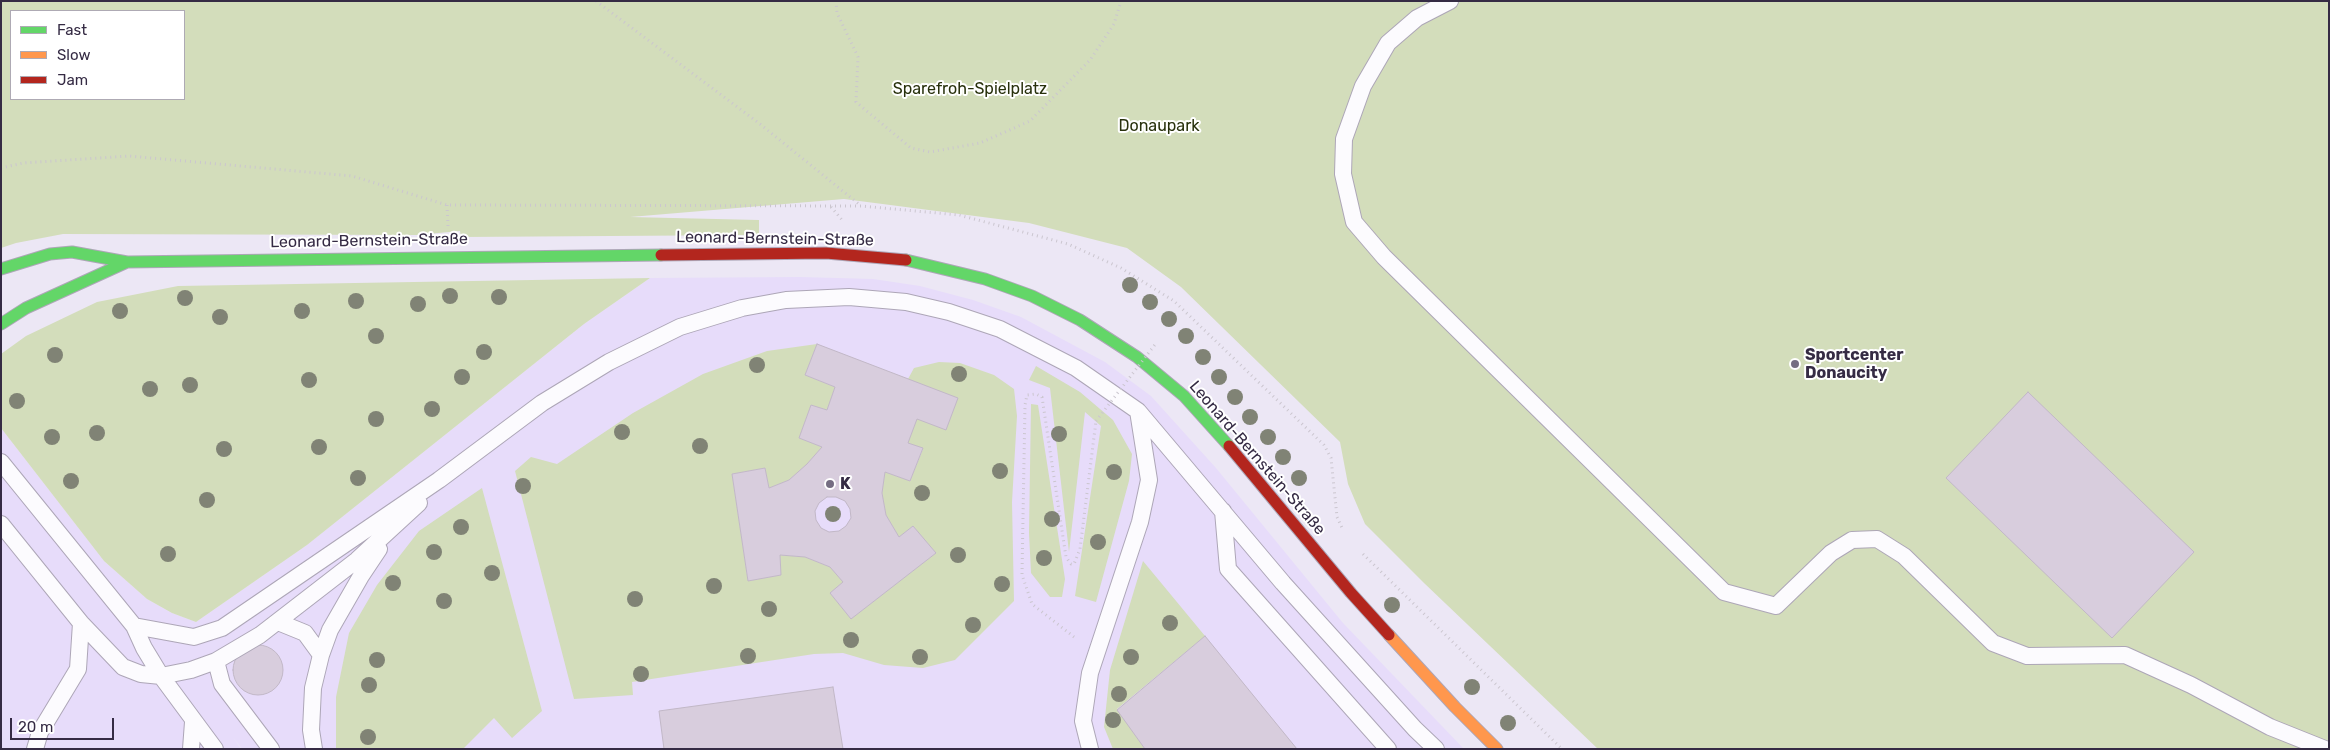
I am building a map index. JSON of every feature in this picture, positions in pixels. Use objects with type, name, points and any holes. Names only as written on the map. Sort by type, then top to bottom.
[{"type":"main road","name":"Leonard-Bernstein-Straße","points":[[1,269],[50,254],[72,252],[127,262],[826,253],[908,260],[959,271],[1010,287],[1066,312],[1120,344],[1184,396],[1223,438],[1351,593],[1455,707],[1497,749]]},
{"type":"main road","name":"Leonard-Bernstein-Straße","points":[[1,324],[26,308],[127,262]]},
{"type":"lane","points":[[1450,1],[1416,18],[1388,43],[1363,86],[1344,139],[1343,174],[1354,222],[1384,258],[1724,592],[1776,606],[1831,553],[1852,540],[1877,540],[1904,556],[1993,643],[2027,656],[2125,655],[2191,685],[2270,727],[2326,749]]},
{"type":"lane","points":[[134,626],[194,637],[222,628],[439,480],[542,403],[609,362],[680,327],[742,308],[786,300],[849,297],[906,302],[949,312],[1000,329],[1076,368],[1138,411],[1283,583],[1415,729],[1436,749]]},
{"type":"lane","points":[[1090,749],[1083,721],[1090,673],[1140,522],[1149,480],[1138,411]]},
{"type":"lane","points":[[1,462],[134,626],[160,676],[215,749]]},
{"type":"lane","points":[[1,524],[81,622],[123,668],[141,674],[160,676],[191,670],[216,661],[278,622],[357,560],[417,506],[439,480]]},
{"type":"lane","points":[[1223,511],[1228,569],[1388,749]]},
{"type":"lane","points":[[314,749],[311,730],[313,688],[321,655],[330,630],[360,576],[392,528]]},
{"type":"lane","points":[[35,749],[40,732],[78,669],[81,622]]},
{"type":"lane","points":[[278,622],[305,634],[321,655]]},
{"type":"lane","points":[[216,661],[222,684],[271,749]]},
{"type":"lane","points":[[191,749],[193,722]]},
{"type":"path","points":[[596,1],[760,124],[861,206]]},
{"type":"path","points":[[836,1],[837,13],[858,57],[856,102],[911,148],[930,152],[980,143],[1030,121],[1090,60],[1114,24],[1121,1]]},
{"type":"path","points":[[1096,655],[1032,604],[1022,575],[1025,404],[1027,395],[1036,394],[1042,397],[1066,557],[1071,564],[1074,564],[1080,549],[1096,421],[1157,342]]},
{"type":"shaded area","points":[[800,277],[873,279],[920,286],[973,300],[1021,317],[1105,362],[1151,396],[1216,468],[1343,623],[1464,749],[242,749],[233,737],[241,749],[1,749],[1,428],[104,561],[147,599],[172,613],[196,622],[307,545],[584,324],[650,278]]},
{"type":"green space","name":"Sportcenter Donaucity","points":[[1,1],[2329,1],[2329,749],[1598,749],[1365,524],[1348,484],[1340,442],[1181,287],[1127,248],[1029,223],[844,199],[630,217],[759,220],[759,235],[461,237],[460,231],[417,235],[63,234],[16,243],[1,248]]},
{"type":"green space","points":[[650,278],[584,324],[307,545],[196,622],[172,613],[147,599],[104,561],[1,428],[1,354],[26,336],[97,302],[178,286]]},
{"type":"green space","points":[[817,344],[805,375],[835,387],[827,410],[811,405],[799,438],[822,447],[789,480],[769,488],[765,468],[732,474],[748,581],[781,575],[780,555],[805,557],[830,567],[843,582],[830,593],[851,619],[936,553],[913,526],[899,537],[886,515],[882,493],[885,472],[910,481],[923,449],[908,443],[908,379],[914,368],[939,362],[960,363],[994,375],[1014,389],[1017,416],[1012,502],[1014,601],[955,660],[923,668],[884,665],[843,653],[814,654],[632,682],[633,695],[574,699],[515,471],[531,457],[557,464],[633,413],[703,374],[767,351]]},
{"type":"green space","points":[[1036,366],[1080,392],[1113,420],[1132,454],[1129,481],[1096,602],[1075,596],[1101,426],[1085,412],[1069,552],[1050,388],[1029,380]]},
{"type":"green space","points":[[1031,404],[1038,405],[1065,579],[1062,597],[1050,597],[1031,573],[1029,533]]},
{"type":"green space","points":[[482,488],[542,711],[512,738],[494,718],[463,749],[336,749],[336,697],[349,633],[377,585],[419,531]]},
{"type":"green space","points":[[1143,561],[1205,636],[1117,709],[1145,749],[1113,749],[1104,727],[1110,670]]},
{"type":"building","name":"K","points":[[817,344],[958,398],[946,430],[917,419],[908,443],[923,448],[910,481],[885,472],[882,493],[886,515],[899,537],[913,526],[936,553],[851,619],[830,593],[843,582],[830,567],[805,557],[780,555],[781,575],[748,581],[732,474],[765,468],[769,488],[789,480],[822,447],[799,438],[811,405],[827,410],[835,387],[805,375]],"holes":[[[827,497],[836,497],[845,501],[850,509],[851,518],[846,526],[839,531],[829,532],[821,528],[816,520],[815,511],[819,503]]]},
{"type":"building","points":[[2028,392],[2194,552],[2112,638],[1946,478]]},
{"type":"building","points":[[1205,636],[1297,749],[1145,749],[1117,710]]},
{"type":"building","points":[[258,645],[272,649],[279,656],[283,670],[279,684],[272,691],[258,695],[244,691],[237,684],[233,670],[237,656],[244,649]]},
{"type":"building","points":[[833,687],[843,749],[664,749],[659,711]]},
{"type":"traffic: fast","points":[[1,269],[50,254],[72,252],[127,262],[661,255]]},
{"type":"traffic: fast","points":[[906,260],[985,279],[1032,296],[1080,320],[1137,357],[1184,396],[1229,446]]},
{"type":"traffic: fast","points":[[1,324],[26,308],[127,262]]},
{"type":"traffic: slow","points":[[1389,635],[1455,707],[1497,749]]},
{"type":"traffic: jam","points":[[661,255],[826,253],[906,260]]},
{"type":"traffic: jam","points":[[1229,446],[1351,593],[1389,635]]},
{"type":"place","name":"Sportcenter Donaucity","points":[[1795,364]]},
{"type":"place","name":"K","points":[[830,484]]},
{"type":"park label","name":"Sparefroh-Spielplatz","points":[[970,89]]},
{"type":"park label","name":"Donaupark","points":[[1159,126]]}]
